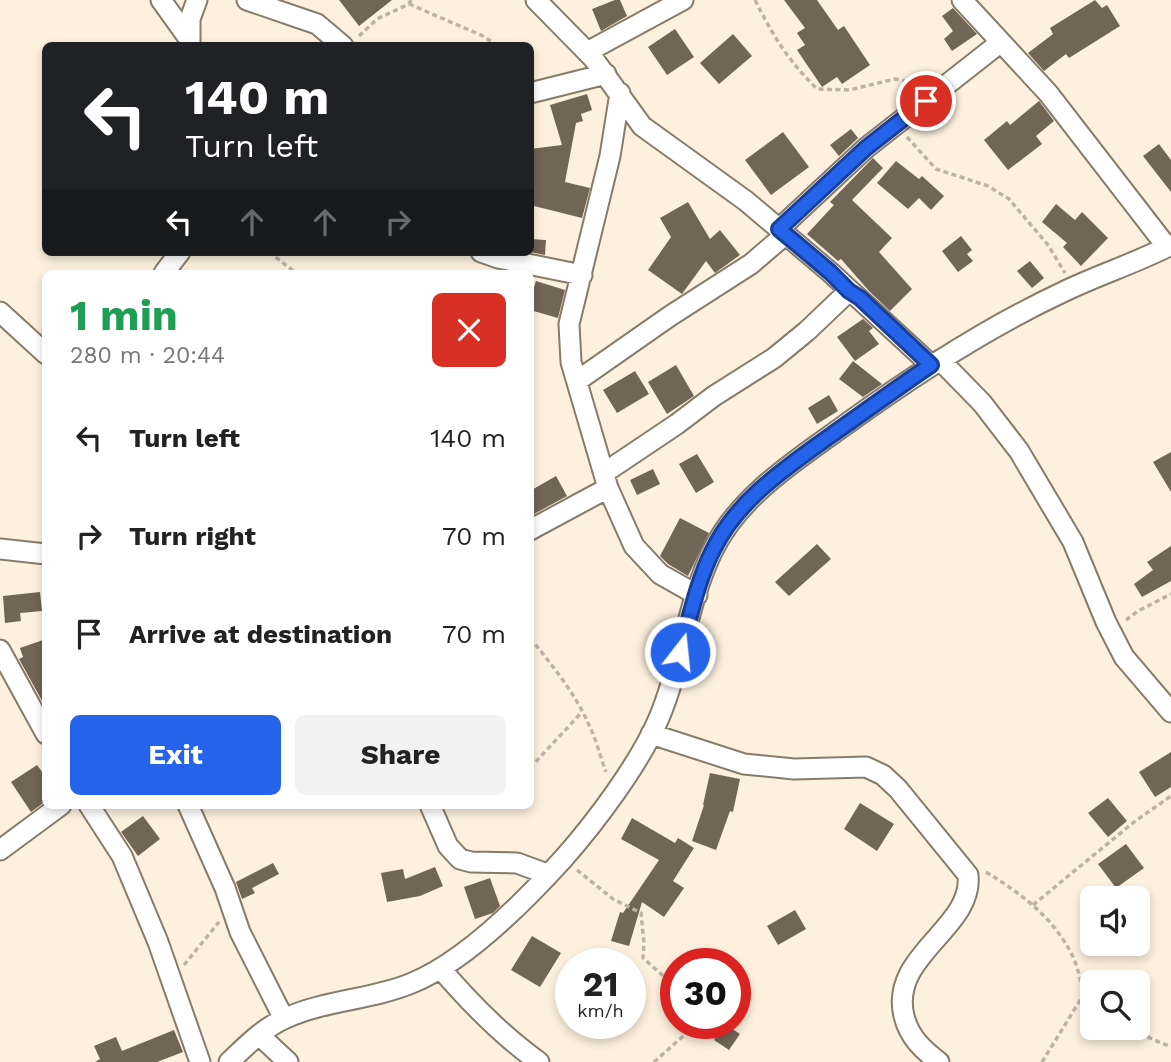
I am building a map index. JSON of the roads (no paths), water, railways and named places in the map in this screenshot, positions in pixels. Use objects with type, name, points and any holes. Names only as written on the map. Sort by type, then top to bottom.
[{"type":"street","points":[[161,0],[189,42]]},
{"type":"street","points":[[189,42],[191,19],[197,0]]},
{"type":"street","points":[[247,0],[317,24],[350,41]]},
{"type":"street","points":[[536,0],[606,74],[650,134],[746,201],[982,402],[1019,451],[1073,542],[1111,633],[1124,657],[1171,712]]},
{"type":"street","points":[[587,52],[683,0]]},
{"type":"street","points":[[229,1062],[258,1035],[284,1019],[303,1012],[375,996],[412,983],[440,969],[477,943],[563,858],[642,752],[667,694],[713,548],[728,525],[755,494],[795,461],[935,363],[1004,321],[1073,287],[1169,246],[1048,93],[962,0]]},
{"type":"street","points":[[577,382],[670,316],[751,264],[866,148],[1001,42]]},
{"type":"street","points":[[534,92],[606,74]]},
{"type":"street","points":[[620,93],[610,156],[569,324],[572,362],[606,480],[634,547],[660,574],[696,595]]},
{"type":"street","points":[[166,270],[177,256]]},
{"type":"street","points":[[481,259],[582,275]]},
{"type":"street","points":[[534,527],[606,480],[722,391],[774,358],[849,291]]},
{"type":"street","points":[[0,312],[42,350]]},
{"type":"street","points":[[0,550],[42,554]]},
{"type":"street","points":[[1,654],[42,727]]},
{"type":"street","points":[[651,734],[744,764],[794,769],[866,767],[883,775],[898,789],[968,876],[969,888],[946,926],[916,962],[905,982],[901,998],[909,1030],[916,1042],[939,1062]]},
{"type":"street","points":[[0,850],[56,809]]},
{"type":"street","points":[[92,809],[122,856],[158,942],[200,1062]]},
{"type":"street","points":[[190,809],[225,888],[240,932],[284,1019]]},
{"type":"street","points":[[432,809],[448,846],[460,859],[471,862],[517,863],[547,874]]},
{"type":"street","points":[[440,969],[509,1041],[539,1062]]},
{"type":"street","points":[[258,1035],[288,1062]]}]
